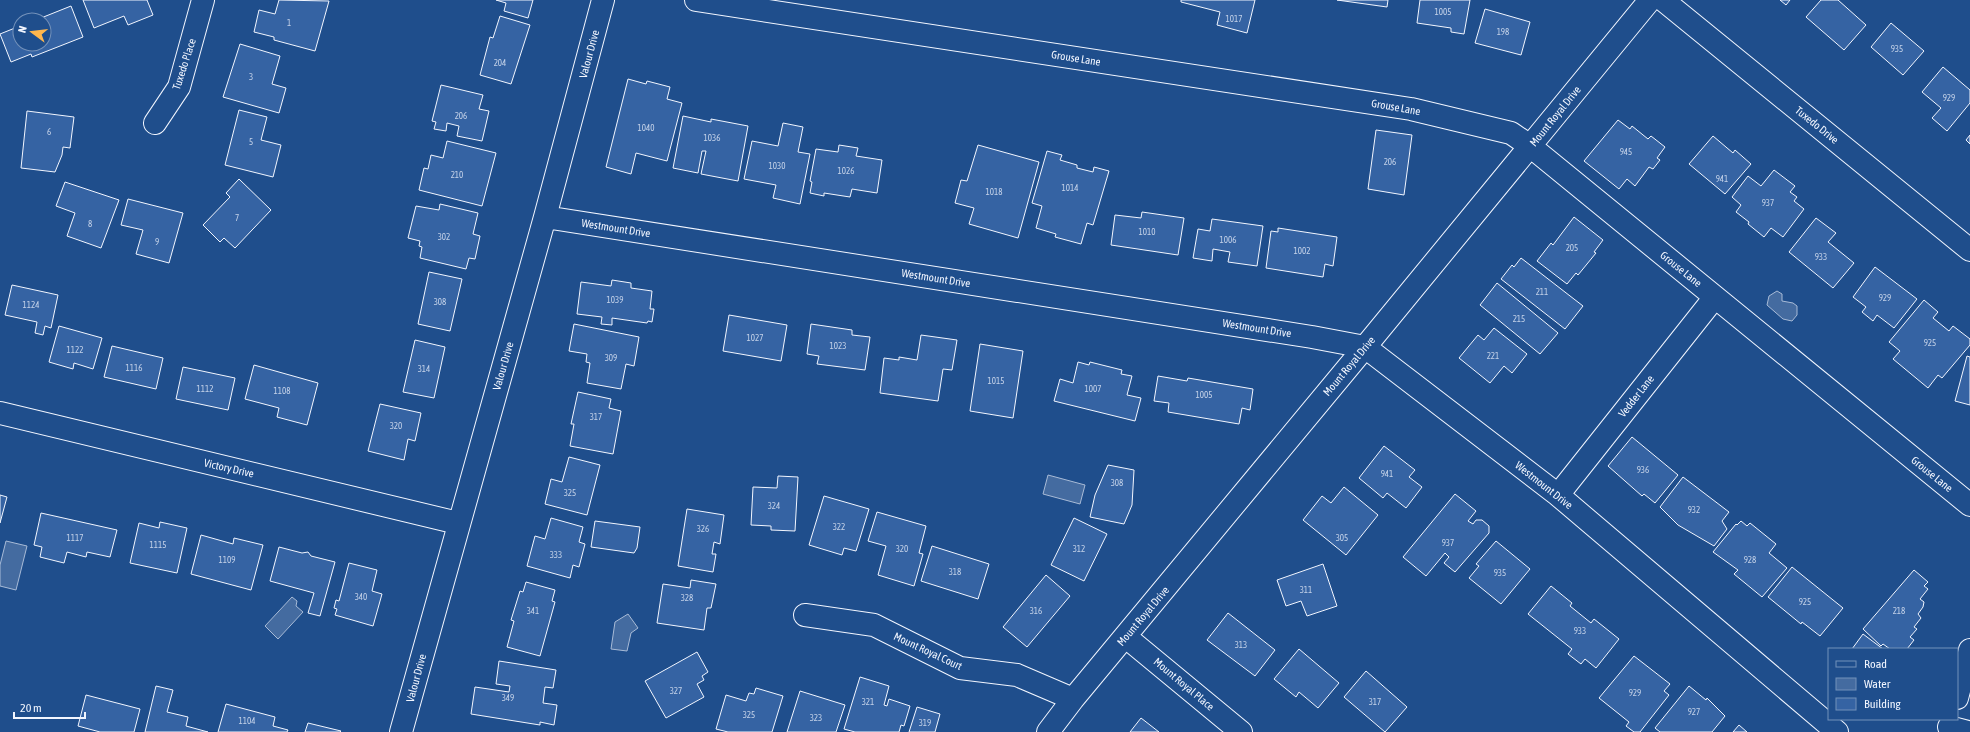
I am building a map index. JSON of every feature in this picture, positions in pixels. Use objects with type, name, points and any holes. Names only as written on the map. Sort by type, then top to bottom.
[{"type":"street","name":"Tuxedo Place","points":[[155,123],[179,87],[203,0]]},
{"type":"street","name":"Valour Drive","points":[[401,732],[458,523],[545,217],[603,0]]},
{"type":"street","name":"Grouse Lane","points":[[696,0],[1411,109],[1512,133],[1530,146],[1970,505]]},
{"type":"street","name":"Mount Royal Drive","points":[[1048,732],[1073,699],[1126,637],[1650,0]]},
{"type":"street","name":"Tuxedo Drive","points":[[1663,0],[1970,250]]},
{"type":"street","name":"Westmount Drive","points":[[545,217],[1297,334],[1365,347],[1558,495],[1837,732]]},
{"type":"street","name":"Vedder Lane","points":[[1558,495],[1715,297]]},
{"type":"street","name":"Victory Drive","points":[[0,414],[458,523]]},
{"type":"street","name":"Mount Royal Court","points":[[805,615],[874,625],[960,668],[1017,675],[1073,699]]},
{"type":"street","name":"Mount Royal Place","points":[[1126,637],[1241,732]]},
{"type":"street","points":[[1958,694],[1970,650]]},
{"type":"water","points":[[1777,291],[1782,294],[1782,301],[1793,303],[1797,306],[1797,315],[1792,321],[1783,319],[1767,305],[1769,296]]},
{"type":"water","points":[[1048,475],[1085,485],[1080,504],[1043,494]]},
{"type":"water","points":[[6,541],[27,546],[16,590],[0,586],[0,565]]},
{"type":"water","points":[[292,597],[297,601],[296,606],[303,612],[278,639],[265,626]]},
{"type":"water","points":[[628,614],[638,628],[631,633],[627,651],[611,649],[615,622]]},
{"type":"building","points":[[83,0],[147,0],[153,15],[128,25],[124,16],[94,28]]},
{"type":"building","points":[[279,0],[329,1],[315,51],[274,40],[274,37],[254,32],[259,10],[275,14]]},
{"type":"building","points":[[496,0],[533,0],[528,18],[504,11],[506,3]]},
{"type":"building","points":[[1181,0],[1255,0],[1247,33],[1217,25],[1220,12],[1181,2]]},
{"type":"building","points":[[1337,0],[1388,0],[1387,7]]},
{"type":"building","points":[[1420,0],[1470,0],[1464,34],[1451,32],[1451,28],[1417,23]]},
{"type":"building","points":[[1780,0],[1790,0],[1786,5]]},
{"type":"building","points":[[1821,0],[1838,0],[1866,25],[1844,50],[1806,17]]},
{"type":"building","points":[[71,6],[83,37],[52,49],[52,14]]},
{"type":"building","points":[[1485,9],[1530,22],[1521,55],[1475,43]]},
{"type":"building","points":[[500,16],[530,25],[511,84],[480,75],[490,37],[493,38]]},
{"type":"building","points":[[1891,23],[1924,51],[1903,75],[1871,47]]},
{"type":"building","points":[[12,29],[12,52],[45,52],[32,57],[31,54],[11,62],[0,34]]},
{"type":"building","points":[[240,44],[280,56],[272,84],[286,88],[279,113],[223,97]]},
{"type":"building","points":[[1943,67],[1970,90],[1970,103],[1947,131],[1932,118],[1941,108],[1922,92]]},
{"type":"building","points":[[628,79],[646,84],[647,81],[670,87],[667,99],[682,103],[667,161],[636,153],[631,174],[606,167]]},
{"type":"building","points":[[441,85],[483,95],[479,109],[489,111],[482,141],[457,136],[459,126],[447,123],[446,131],[434,129],[436,122],[432,121]]},
{"type":"building","points":[[239,110],[267,117],[261,140],[281,145],[273,177],[225,165]]},
{"type":"building","points":[[27,111],[74,117],[70,148],[63,147],[62,155],[55,172],[21,168]]},
{"type":"building","points":[[683,116],[711,122],[711,119],[748,126],[738,181],[701,174],[706,151],[702,151],[698,173],[673,168]]},
{"type":"building","points":[[1618,120],[1630,129],[1632,126],[1648,139],[1651,136],[1665,147],[1657,158],[1660,160],[1653,169],[1649,167],[1635,186],[1627,179],[1619,189],[1584,161]]},
{"type":"building","points":[[783,123],[803,127],[798,152],[810,154],[800,204],[773,198],[776,185],[744,179],[752,141],[778,146]]},
{"type":"building","points":[[1376,130],[1412,135],[1404,195],[1368,189]]},
{"type":"building","points":[[1970,135],[1970,144],[1966,140]]},
{"type":"building","points":[[1713,136],[1733,153],[1735,150],[1751,164],[1725,194],[1689,164]]},
{"type":"building","points":[[447,141],[496,153],[482,206],[419,190],[424,168],[428,169],[431,155],[443,158]]},
{"type":"building","points":[[839,145],[858,148],[856,156],[882,160],[877,193],[852,189],[850,197],[824,193],[824,196],[810,193],[812,182],[810,181],[816,149],[838,152]]},
{"type":"building","points":[[978,145],[1039,162],[1018,238],[969,224],[974,208],[955,203],[961,180],[967,181]]},
{"type":"building","points":[[1047,151],[1062,155],[1060,160],[1077,165],[1077,168],[1093,172],[1094,167],[1109,171],[1093,225],[1087,223],[1081,244],[1055,237],[1056,234],[1036,228],[1042,206],[1032,203]]},
{"type":"building","points":[[1774,170],[1795,186],[1790,192],[1797,197],[1794,201],[1804,209],[1783,237],[1771,228],[1764,237],[1736,212],[1741,205],[1732,197],[1748,176],[1761,186]]},
{"type":"building","points":[[239,179],[271,210],[235,248],[224,238],[220,242],[203,225],[230,197],[226,193]]},
{"type":"building","points":[[65,182],[119,200],[101,248],[67,236],[75,213],[56,206]]},
{"type":"building","points":[[128,199],[183,213],[169,263],[136,254],[143,230],[121,225]]},
{"type":"building","points":[[440,204],[478,213],[473,234],[480,236],[475,259],[469,258],[466,269],[420,258],[422,247],[419,246],[420,241],[408,238],[416,206],[439,210]]},
{"type":"building","points":[[1142,212],[1184,218],[1178,255],[1111,245],[1115,215],[1141,218]]},
{"type":"building","points":[[1574,217],[1603,240],[1594,252],[1596,253],[1578,275],[1576,273],[1567,284],[1537,261],[1551,243],[1553,245]]},
{"type":"building","points":[[1816,218],[1836,233],[1828,242],[1854,263],[1833,288],[1789,252]]},
{"type":"building","points":[[1212,219],[1263,226],[1257,266],[1228,262],[1230,252],[1213,249],[1212,261],[1193,258],[1198,229],[1210,231]]},
{"type":"building","points":[[1278,228],[1337,237],[1333,266],[1325,264],[1323,277],[1266,268],[1271,231],[1278,232]]},
{"type":"building","points":[[1521,258],[1583,306],[1565,329],[1501,279],[1512,265],[1514,267]]},
{"type":"building","points":[[1875,267],[1917,299],[1894,328],[1877,315],[1873,321],[1862,312],[1866,307],[1853,297]]},
{"type":"building","points":[[429,272],[462,279],[450,331],[418,324]]},
{"type":"building","points":[[612,280],[631,283],[631,288],[652,291],[650,309],[654,309],[652,322],[648,321],[647,323],[612,318],[612,325],[601,324],[602,317],[577,314],[581,282],[611,286]]},
{"type":"building","points":[[1497,283],[1558,333],[1540,354],[1480,305]]},
{"type":"building","points":[[12,285],[58,295],[51,328],[45,326],[43,335],[35,333],[37,322],[5,315]]},
{"type":"building","points":[[1924,300],[1938,312],[1933,318],[1949,331],[1953,326],[1970,339],[1970,345],[1942,378],[1938,375],[1928,388],[1893,359],[1900,351],[1889,342]]},
{"type":"building","points":[[729,315],[787,325],[781,361],[723,351]]},
{"type":"building","points":[[574,324],[639,337],[634,366],[626,364],[621,389],[587,383],[590,363],[586,362],[587,354],[569,351]]},
{"type":"building","points":[[811,324],[852,330],[852,335],[870,337],[865,370],[817,364],[819,356],[807,354]]},
{"type":"building","points":[[59,326],[102,338],[93,369],[74,363],[73,369],[49,362]]},
{"type":"building","points":[[1494,328],[1527,354],[1512,373],[1504,366],[1490,383],[1459,358],[1478,335],[1484,340]]},
{"type":"building","points":[[921,335],[957,340],[952,370],[943,369],[938,401],[880,393],[884,358],[899,360],[899,357],[917,360]]},
{"type":"building","points":[[415,340],[445,347],[434,398],[403,392]]},
{"type":"building","points":[[980,344],[1023,351],[1013,418],[970,411]]},
{"type":"building","points":[[112,346],[163,358],[156,389],[104,377]]},
{"type":"building","points":[[1967,356],[1970,357],[1970,405],[1955,401]]},
{"type":"building","points":[[1078,362],[1089,365],[1090,362],[1122,370],[1121,374],[1132,376],[1127,395],[1141,398],[1135,421],[1054,401],[1060,379],[1073,383]]},
{"type":"building","points":[[254,365],[318,383],[307,425],[277,417],[279,408],[245,399]]},
{"type":"building","points":[[183,367],[235,378],[228,410],[176,399]]},
{"type":"building","points":[[1158,376],[1187,381],[1188,378],[1253,389],[1250,410],[1242,408],[1239,424],[1168,412],[1169,403],[1154,401]]},
{"type":"building","points":[[578,392],[611,399],[609,408],[621,411],[613,454],[570,446],[574,424],[571,424]]},
{"type":"building","points":[[380,404],[421,413],[415,441],[408,439],[404,460],[368,451]]},
{"type":"building","points":[[1632,437],[1678,475],[1655,503],[1644,494],[1642,496],[1608,466]]},
{"type":"building","points":[[1384,446],[1415,470],[1409,477],[1422,487],[1406,508],[1387,493],[1383,498],[1359,478]]},
{"type":"building","points":[[569,457],[600,465],[587,515],[545,504],[551,479],[562,482]]},
{"type":"building","points":[[1108,465],[1134,470],[1132,505],[1124,524],[1090,517],[1095,495]]},
{"type":"building","points":[[778,476],[798,477],[795,531],[771,530],[771,526],[751,525],[753,487],[777,488]]},
{"type":"building","points":[[1683,477],[1729,512],[1722,521],[1727,529],[1714,546],[1678,525],[1660,507]]},
{"type":"building","points":[[1344,487],[1378,515],[1346,555],[1303,520],[1322,496],[1331,503]]},
{"type":"building","points":[[1455,494],[1476,511],[1468,521],[1473,524],[1476,520],[1482,520],[1489,526],[1489,533],[1455,572],[1444,563],[1449,557],[1445,553],[1426,576],[1403,557]]},
{"type":"building","points":[[0,495],[7,497],[0,523]]},
{"type":"building","points":[[824,496],[869,509],[856,551],[844,548],[842,555],[809,545]]},
{"type":"building","points":[[687,509],[724,515],[720,544],[714,542],[712,554],[716,554],[713,572],[678,566]]},
{"type":"building","points":[[877,512],[926,526],[919,553],[923,554],[914,586],[878,575],[886,546],[868,541]]},
{"type":"building","points":[[41,513],[117,530],[110,557],[87,552],[86,557],[67,552],[64,563],[40,557],[42,547],[34,545]]},
{"type":"building","points":[[551,518],[583,527],[579,542],[585,544],[579,567],[573,565],[570,578],[527,566],[535,536],[545,539]]},
{"type":"building","points":[[1074,518],[1107,534],[1084,581],[1051,565]]},
{"type":"building","points":[[595,521],[640,527],[637,548],[634,553],[591,547]]},
{"type":"building","points":[[1741,521],[1747,526],[1750,523],[1776,544],[1769,553],[1787,568],[1762,597],[1734,574],[1738,570],[1713,552],[1736,524],[1737,525]]},
{"type":"building","points":[[160,522],[187,528],[177,573],[130,563],[139,523],[159,528]]},
{"type":"building","points":[[201,535],[233,544],[234,538],[263,545],[251,590],[191,574]]},
{"type":"building","points":[[1496,541],[1530,569],[1501,604],[1469,578],[1479,566],[1476,564]]},
{"type":"building","points":[[932,546],[989,564],[978,599],[921,581]]},
{"type":"building","points":[[279,547],[302,553],[308,552],[311,556],[335,562],[320,616],[308,613],[314,593],[270,581]]},
{"type":"building","points":[[349,563],[377,570],[372,591],[382,594],[373,626],[335,615],[337,609],[334,608],[336,600],[339,601]]},
{"type":"building","points":[[1323,564],[1337,606],[1307,616],[1301,601],[1286,606],[1277,580]]},
{"type":"building","points":[[1792,567],[1843,608],[1820,636],[1802,622],[1801,624],[1768,597]]},
{"type":"building","points":[[1914,570],[1928,582],[1924,586],[1928,589],[1920,599],[1924,602],[1923,607],[1918,614],[1921,618],[1914,627],[1917,629],[1910,637],[1914,640],[1908,648],[1889,648],[1883,644],[1881,646],[1863,629]]},
{"type":"building","points":[[1046,575],[1070,596],[1027,647],[1003,627]]},
{"type":"building","points":[[691,580],[716,584],[711,608],[707,608],[704,630],[657,623],[663,584],[690,588]]},
{"type":"building","points":[[526,582],[555,590],[552,601],[555,602],[540,656],[507,647],[514,621],[511,620],[520,591],[523,592]]},
{"type":"building","points":[[1551,586],[1572,603],[1570,606],[1591,623],[1594,619],[1619,639],[1596,668],[1585,659],[1581,664],[1568,654],[1572,649],[1528,614]]},
{"type":"building","points":[[1228,613],[1275,650],[1255,676],[1207,640]]},
{"type":"building","points":[[1863,634],[1882,648],[1853,648]]},
{"type":"building","points":[[1299,649],[1339,683],[1318,708],[1299,692],[1296,697],[1274,679]]},
{"type":"building","points":[[697,652],[708,672],[702,676],[704,680],[697,684],[704,697],[666,718],[645,681]]},
{"type":"building","points":[[1634,656],[1670,684],[1664,691],[1669,695],[1640,732],[1634,732],[1626,726],[1629,722],[1599,698]]},
{"type":"building","points":[[499,661],[556,670],[553,688],[545,687],[543,703],[557,705],[554,725],[540,722],[540,725],[471,714],[475,687],[509,692],[510,686],[496,684]]},
{"type":"building","points":[[1366,671],[1407,707],[1385,732],[1344,697]]},
{"type":"building","points":[[860,677],[889,686],[884,705],[887,706],[889,699],[910,706],[904,726],[901,725],[899,732],[855,732],[844,729]]},
{"type":"building","points":[[156,686],[173,690],[167,712],[188,717],[186,726],[208,732],[145,732]]},
{"type":"building","points":[[1689,686],[1706,700],[1707,698],[1725,716],[1712,732],[1660,732],[1655,728]]},
{"type":"building","points":[[756,688],[783,696],[772,732],[728,732],[716,729],[726,695],[746,701],[749,693],[754,694]]},
{"type":"building","points":[[800,691],[845,705],[836,732],[787,732]]},
{"type":"building","points":[[86,695],[140,709],[134,732],[100,732],[78,726]]},
{"type":"building","points":[[226,704],[275,717],[273,726],[288,730],[287,732],[218,732]]},
{"type":"building","points":[[917,707],[940,714],[935,732],[909,732]]},
{"type":"building","points":[[1141,718],[1159,732],[1130,732]]},
{"type":"building","points":[[308,723],[341,731],[305,732]]},
{"type":"building","points":[[1739,725],[1747,732],[1733,732]]}]
